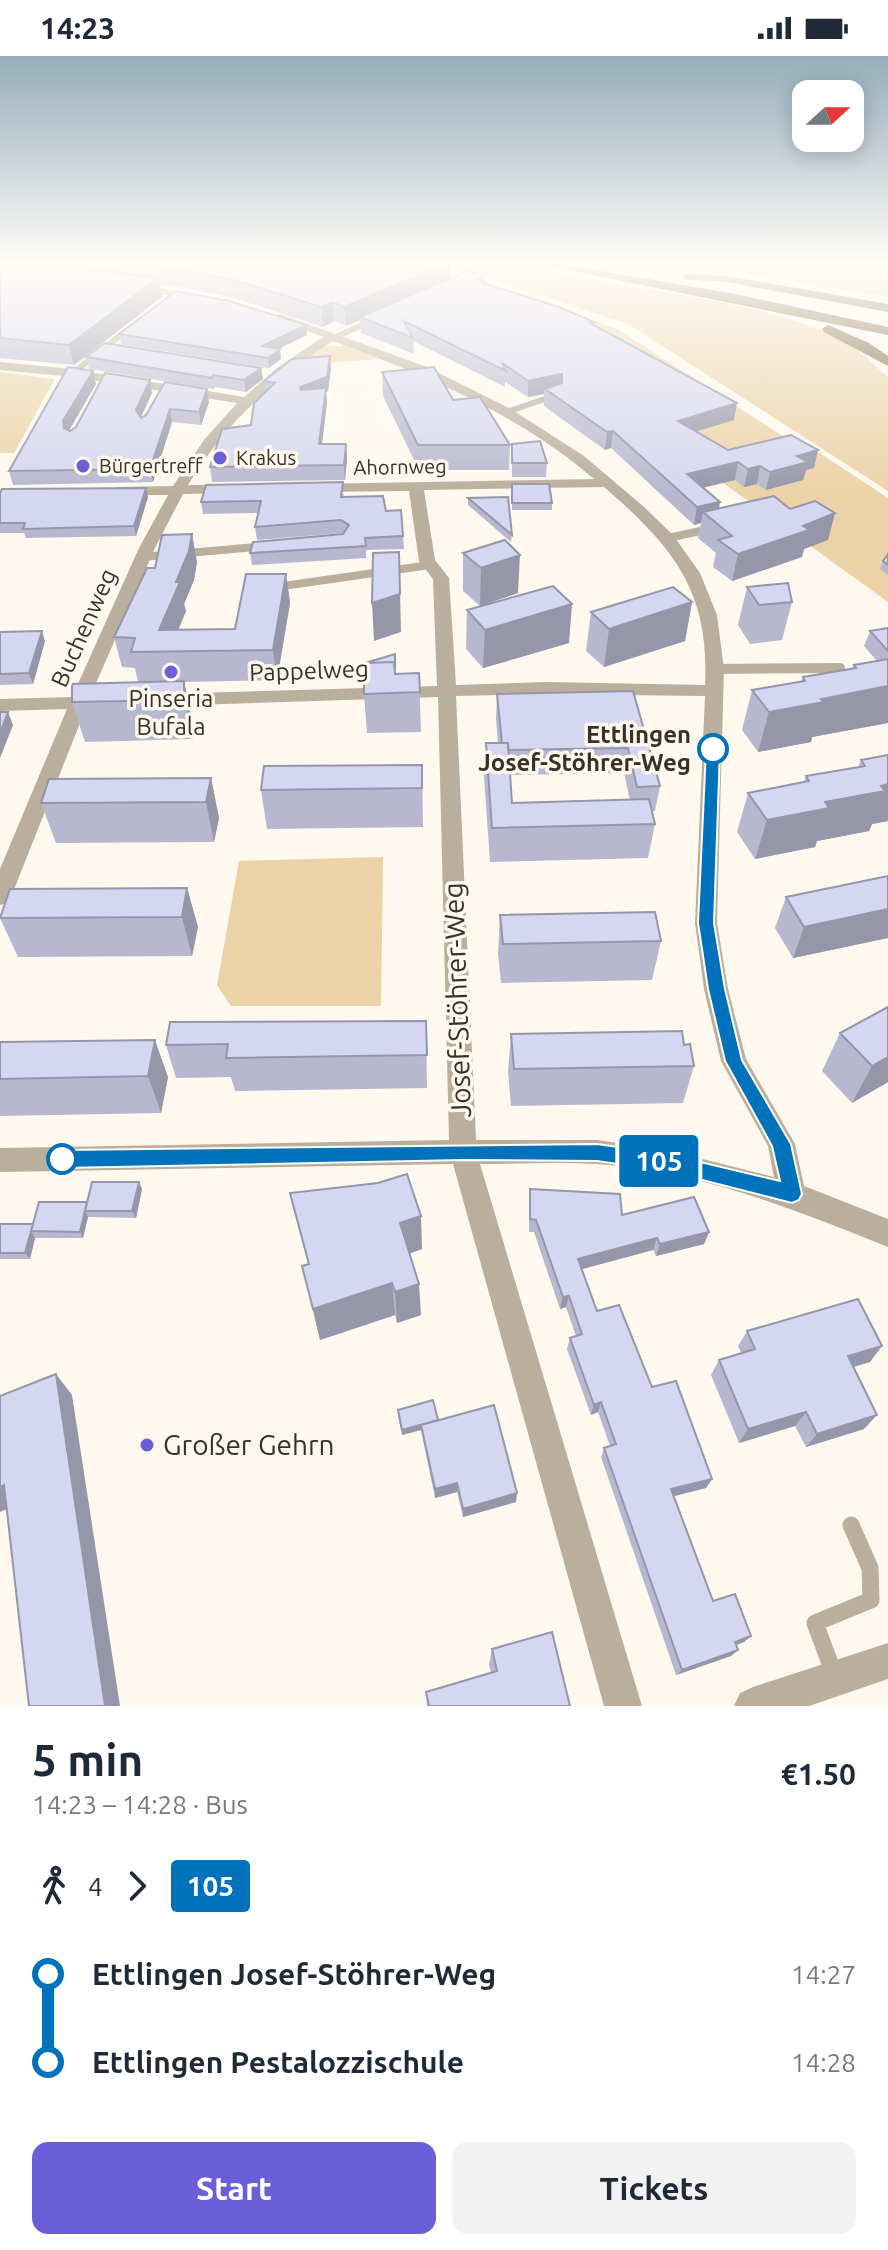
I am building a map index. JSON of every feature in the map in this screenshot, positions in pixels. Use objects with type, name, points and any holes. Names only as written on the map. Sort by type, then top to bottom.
[{"type":"highway","points":[[853,341],[888,362]]},
{"type":"street","name":"Buchenweg","points":[[0,897],[77,703],[177,490],[209,442],[248,401],[267,374],[327,341]]},
{"type":"street","points":[[345,341],[423,370],[506,412],[579,459],[668,538],[692,573],[709,615],[715,669],[706,923],[716,989],[734,1061],[781,1144],[792,1194]]},
{"type":"street","points":[[0,366],[73,373],[103,383],[248,401]]},
{"type":"street","name":"Ahornweg","points":[[305,489],[608,483]]},
{"type":"street","name":"Josef-Stöhrer-Weg","points":[[416,487],[430,565],[441,578],[448,690],[458,1072],[463,1152],[623,1706]]},
{"type":"street","points":[[103,491],[257,489]]},
{"type":"street","name":"Pappelweg","points":[[0,705],[448,690],[560,688],[715,691]]},
{"type":"street","points":[[0,1160],[597,1152],[667,1162],[792,1194],[888,1233]]},
{"type":"street","points":[[753,1706],[888,1661]]},
{"type":"lane","points":[[73,373],[112,341]]},
{"type":"lane","points":[[104,347],[118,350]]},
{"type":"lane","points":[[506,412],[557,395]]},
{"type":"lane","points":[[668,538],[726,525]]},
{"type":"lane","name":"Buchenweg","points":[[143,557],[281,545]]},
{"type":"lane","points":[[270,588],[430,565]]},
{"type":"lane","points":[[715,669],[840,668]]},
{"type":"lane","points":[[836,1678],[815,1623],[871,1600],[870,1568],[851,1525]]},
{"type":"shaded area","points":[[554,341],[636,341],[787,439],[797,438],[888,498],[888,602],[686,456]]},
{"type":"shaded area","points":[[654,341],[843,341],[888,377],[888,491]]},
{"type":"shaded area","points":[[325,346],[347,346],[380,359],[298,365]]},
{"type":"shaded area","points":[[0,372],[55,379],[14,453],[0,453]]},
{"type":"shaded area","points":[[383,857],[381,1006],[231,1006],[217,985],[239,861]]},
{"type":"building","points":[[30,341],[74,341],[69,345]]},
{"type":"building","points":[[162,341],[272,341],[262,346],[280,349],[268,358]]},
{"type":"building","points":[[445,341],[623,341],[737,403],[678,421],[728,450],[791,435],[818,450],[797,456],[808,462],[770,472],[760,466],[748,469],[738,462],[687,474],[720,502],[697,507],[613,431],[607,432],[545,389],[562,383],[562,374],[528,381],[502,363],[506,371]]},
{"type":"building","points":[[105,343],[261,368],[244,380],[213,375],[212,378],[86,357]]},
{"type":"building","points":[[330,356],[327,377],[300,387],[301,390],[326,388],[319,444],[346,444],[344,465],[210,467],[222,429],[251,425],[254,403],[275,383],[264,381],[292,359]]},
{"type":"building","points":[[68,367],[93,371],[63,421],[64,428],[70,431],[76,427],[105,373],[150,380],[136,410],[141,418],[146,415],[165,382],[207,389],[199,412],[170,409],[150,469],[9,471]]},
{"type":"building","points":[[434,367],[453,400],[480,397],[510,445],[418,445],[382,372]]},
{"type":"building","points":[[540,441],[547,463],[512,463],[512,444]]},
{"type":"building","points":[[343,482],[341,497],[383,496],[386,511],[401,510],[403,536],[365,538],[366,546],[250,553],[253,542],[343,534],[349,525],[341,520],[255,527],[261,501],[201,502],[206,485]]},
{"type":"building","points":[[512,484],[549,484],[552,503],[512,503]]},
{"type":"building","points":[[146,488],[134,526],[23,529],[25,523],[0,523],[2,489]]},
{"type":"building","points":[[774,496],[790,509],[815,501],[835,513],[803,526],[809,530],[738,554],[718,540],[732,536],[703,512]]},
{"type":"building","points":[[508,497],[512,535],[468,498]]},
{"type":"building","points":[[192,534],[189,551],[176,582],[180,582],[159,630],[235,629],[246,574],[286,574],[273,650],[131,652],[135,638],[114,637],[147,568],[155,568],[162,535]]},
{"type":"building","points":[[505,540],[520,555],[481,568],[463,553]]},
{"type":"building","points":[[399,552],[400,594],[372,603],[373,553]]},
{"type":"building","points":[[788,583],[792,602],[759,605],[747,587]]},
{"type":"building","points":[[553,586],[572,604],[485,630],[467,610]]},
{"type":"building","points":[[673,587],[692,602],[609,629],[591,612]]},
{"type":"building","points":[[888,628],[888,651],[870,631]]},
{"type":"building","points":[[42,631],[29,673],[0,674],[0,632]]},
{"type":"building","points":[[395,654],[395,669],[394,662],[365,663]]},
{"type":"building","points":[[888,659],[888,686],[821,699],[824,702],[769,712],[752,690],[805,681],[803,677]]},
{"type":"building","points":[[394,662],[395,674],[419,673],[420,692],[364,694],[364,663]]},
{"type":"building","points":[[184,681],[184,700],[72,702],[72,684]]},
{"type":"building","points":[[633,691],[660,786],[637,787],[628,748],[508,750],[508,743],[502,743],[497,694]]},
{"type":"building","points":[[0,712],[8,712],[0,733]]},
{"type":"building","points":[[486,743],[508,743],[512,803],[649,799],[655,824],[492,828]]},
{"type":"building","points":[[888,755],[888,784],[881,786],[885,791],[825,802],[829,808],[767,820],[748,793],[809,781],[806,776],[865,766],[861,760]]},
{"type":"building","points":[[422,765],[422,788],[261,790],[264,766]]},
{"type":"building","points":[[211,778],[206,802],[41,803],[49,779]]},
{"type":"building","points":[[888,876],[888,909],[804,927],[786,897]]},
{"type":"building","points":[[187,888],[182,917],[0,918],[10,889]]},
{"type":"building","points":[[655,912],[661,941],[503,944],[500,915]]},
{"type":"building","points":[[888,1007],[888,1057],[872,1066],[840,1033]]},
{"type":"building","points":[[426,1021],[427,1055],[226,1058],[228,1044],[166,1045],[170,1022]]},
{"type":"building","points":[[682,1031],[684,1045],[690,1044],[694,1066],[514,1069],[511,1034]]},
{"type":"building","points":[[155,1040],[148,1076],[0,1079],[0,1042]]},
{"type":"building","points":[[407,1174],[421,1216],[400,1223],[419,1284],[395,1292],[392,1283],[313,1309],[302,1266],[309,1264],[290,1193],[378,1183]]},
{"type":"building","points":[[92,1182],[139,1182],[132,1211],[85,1211]]},
{"type":"building","points":[[530,1189],[620,1194],[622,1215],[694,1197],[709,1232],[660,1244],[657,1238],[578,1259],[597,1311],[619,1305],[652,1387],[676,1381],[712,1479],[671,1489],[713,1601],[735,1594],[751,1636],[735,1642],[738,1650],[682,1670],[604,1448],[616,1444],[601,1402],[594,1405],[570,1338],[582,1334],[569,1296],[563,1297],[536,1220],[530,1219]]},
{"type":"building","points":[[39,1202],[87,1202],[80,1232],[31,1231]]},
{"type":"building","points":[[0,1224],[33,1224],[25,1253],[0,1253]]},
{"type":"building","points":[[858,1299],[882,1346],[848,1356],[877,1415],[817,1434],[806,1412],[748,1429],[719,1360],[755,1349],[747,1331]]},
{"type":"building","points":[[56,1374],[105,1706],[29,1706],[4,1485],[0,1487],[0,1396]]},
{"type":"building","points":[[433,1400],[438,1420],[402,1430],[398,1410]]},
{"type":"building","points":[[494,1405],[517,1493],[463,1509],[457,1483],[435,1489],[421,1425]]},
{"type":"building","points":[[552,1632],[570,1706],[429,1706],[426,1692],[497,1671],[492,1649]]},
{"type":"bus line","name":"105","points":[[62,1159],[597,1152],[667,1162],[792,1194],[781,1144],[734,1061],[716,989],[706,923],[713,749]]},
{"type":"place","name":"Krakus","points":[[220,458]]},
{"type":"place","name":"Bürgertreff","points":[[83,466]]},
{"type":"place","name":"Pinseria Bufala","points":[[171,672]]},
{"type":"place","name":"Ettlingen Josef-Stöhrer-Weg","points":[[713,749]]},
{"type":"place","name":"Großer Gehrn","points":[[147,1445]]}]
